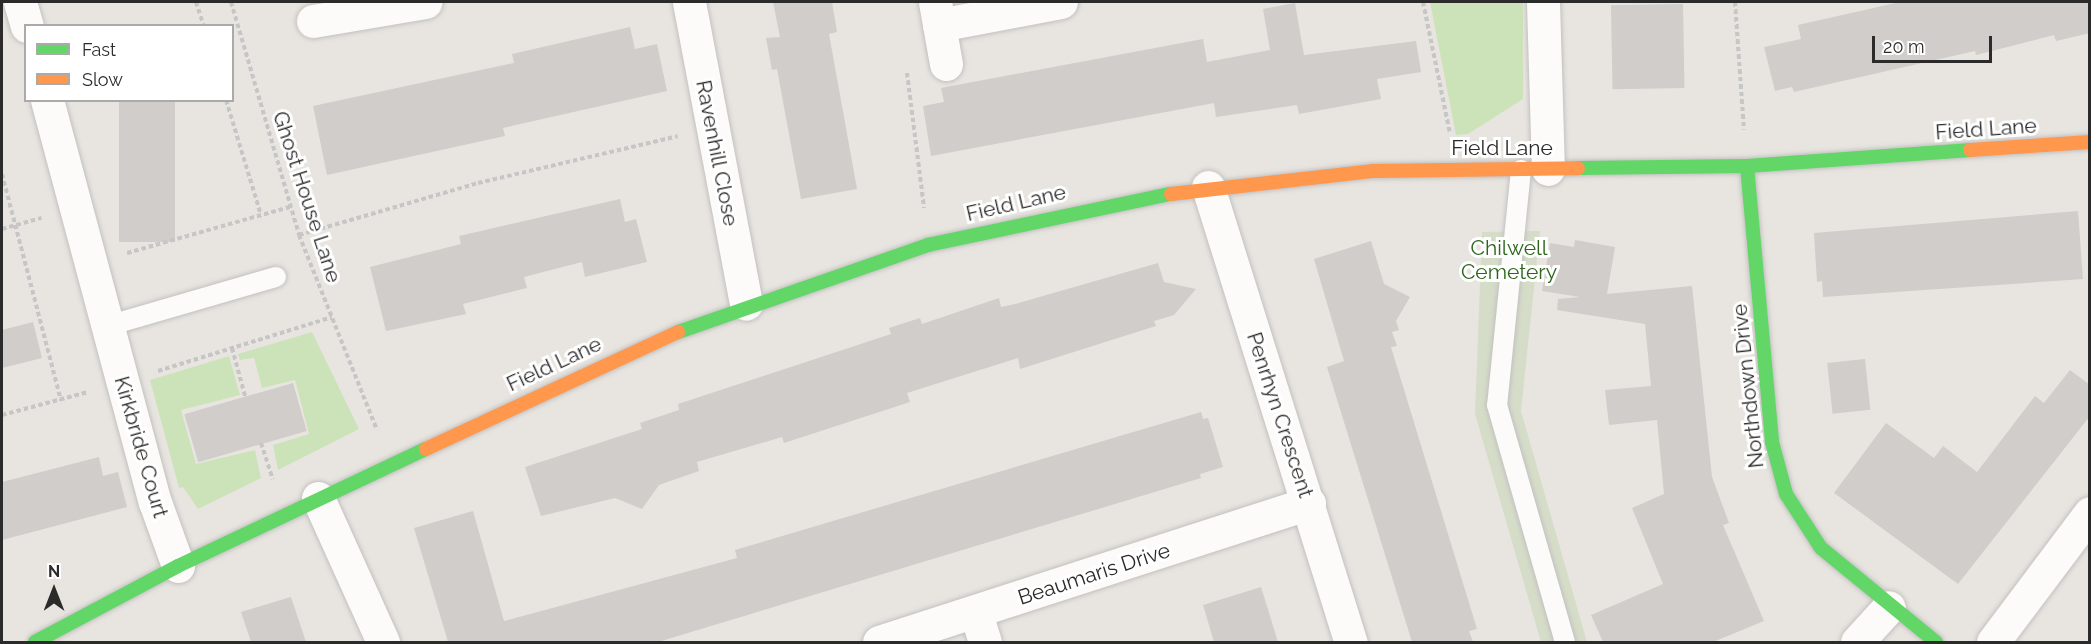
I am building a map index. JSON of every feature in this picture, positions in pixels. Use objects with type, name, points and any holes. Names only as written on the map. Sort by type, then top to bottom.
[{"type":"street","points":[[20,2],[26,24]]},
{"type":"street","points":[[313,21],[425,2]]},
{"type":"street","name":"Ravenhill Close","points":[[689,2],[746,304]]},
{"type":"street","points":[[946,64],[937,13],[1061,2]]},
{"type":"street","points":[[1535,169],[1543,2]]},
{"type":"street","name":"Kirkbride Court","points":[[48,102],[155,502],[178,566]]},
{"type":"street","name":"Field Lane","points":[[35,642],[178,566],[655,340],[746,304],[928,245],[1066,213],[1208,188],[1374,171],[1747,166],[2090,142]]},
{"type":"street","name":"Northdown Drive","points":[[1747,166],[1778,473],[1805,530],[1846,572],[1936,642]]},
{"type":"street","name":"Penrhyn Crescent","points":[[1208,188],[1352,642]]},
{"type":"street","points":[[318,498],[383,642]]},
{"type":"street","name":"Beaumaris Drive","points":[[879,642],[981,628],[1309,503]]},
{"type":"street","points":[[1993,642],[2090,513]]},
{"type":"street","points":[[1857,642],[1889,607]]},
{"type":"lane","points":[[1535,169],[1497,405],[1565,642]]},
{"type":"lane","points":[[107,326],[276,277]]},
{"type":"path","points":[[196,2],[203,24]]},
{"type":"path","name":"Ghost House Lane","points":[[231,2],[298,235],[391,464]]},
{"type":"path","points":[[1423,2],[1458,169]]},
{"type":"path","points":[[1735,2],[1747,166]]},
{"type":"path","points":[[906,59],[928,245]]},
{"type":"path","points":[[227,102],[261,215]]},
{"type":"path","points":[[298,235],[478,183],[711,128]]},
{"type":"path","points":[[2,174],[61,400]]},
{"type":"path","points":[[90,264],[291,207]]},
{"type":"path","points":[[2,415],[61,400],[332,317]]},
{"type":"path","points":[[232,348],[245,396]]},
{"type":"green space","points":[[1430,2],[1523,2],[1523,99],[1468,134],[1456,135]]},
{"type":"green space","name":"Chilwell Cemetery","points":[[1540,231],[1521,411],[1587,642],[1541,642],[1475,414],[1482,232]]},
{"type":"green space","points":[[312,332],[359,429],[278,470],[273,445],[309,434],[295,380],[262,388],[254,358],[240,360],[238,354]]},
{"type":"green space","points":[[229,356],[240,395],[181,410],[196,464],[255,450],[261,478],[198,509],[183,487],[179,488],[150,380]]},
{"type":"building","points":[[773,2],[832,2],[837,32],[829,34],[857,189],[801,199],[777,69],[772,70],[766,38],[780,37]]},
{"type":"building","points":[[1900,2],[2090,2],[2090,33],[2056,41],[2054,35],[1976,55],[1975,51],[1794,92],[1792,87],[1775,91],[1764,47],[1801,39],[1798,25]]},
{"type":"building","points":[[1295,3],[1304,55],[1416,41],[1421,72],[1377,79],[1381,99],[1299,114],[1297,105],[1216,117],[1214,103],[931,156],[923,106],[944,102],[941,88],[1203,39],[1207,62],[1270,50],[1263,9]]},
{"type":"building","points":[[1683,4],[1684,88],[1612,89],[1611,5]]},
{"type":"building","points":[[630,27],[635,49],[657,44],[667,91],[503,128],[505,136],[327,175],[313,106],[514,63],[512,54]]},
{"type":"building","points":[[119,102],[175,102],[175,242],[119,242]]},
{"type":"building","points":[[620,199],[625,222],[636,219],[647,262],[585,277],[582,262],[524,277],[527,288],[463,304],[466,314],[386,331],[370,267],[461,244],[459,236]]},
{"type":"building","points":[[2078,211],[2083,279],[1823,297],[1822,281],[1817,282],[1814,233]]},
{"type":"building","points":[[1575,240],[1615,247],[1607,294],[1692,286],[1712,477],[1729,523],[1723,525],[1764,621],[1713,642],[1603,642],[1591,615],[1663,584],[1632,508],[1664,494],[1657,420],[1609,425],[1605,390],[1651,386],[1645,324],[1557,310],[1558,299],[1580,297],[1542,291],[1550,243],[1574,247]]},
{"type":"building","points":[[1371,241],[1384,284],[1410,297],[1396,321],[1399,330],[1392,332],[1397,346],[1391,347],[1477,629],[1469,631],[1473,642],[1412,642],[1327,367],[1344,361],[1314,259]]},
{"type":"building","points":[[1158,263],[1164,282],[1196,289],[1174,315],[1154,321],[1156,326],[1020,369],[1018,358],[907,393],[910,402],[784,443],[782,437],[697,462],[699,471],[659,485],[642,509],[615,498],[541,516],[525,467],[642,429],[640,423],[679,410],[678,404],[891,334],[889,328],[920,318],[922,324],[999,298],[1001,307],[1015,304]]},
{"type":"building","points":[[33,322],[42,358],[2,368],[2,330]]},
{"type":"building","points":[[1865,359],[1870,410],[1833,414],[1827,363]]},
{"type":"building","points":[[2070,370],[2090,385],[2090,416],[1958,584],[1834,493],[1886,423],[1934,458],[1943,446],[1977,472],[2035,396],[2044,403]]},
{"type":"building","points":[[293,383],[307,431],[198,462],[184,414]]},
{"type":"building","points":[[1201,412],[1203,419],[1208,418],[1223,467],[1200,474],[1201,478],[658,642],[448,642],[414,528],[473,511],[504,621],[737,558],[735,550]]},
{"type":"building","points":[[99,457],[103,476],[118,472],[127,507],[2,540],[2,482]]},
{"type":"building","points":[[1261,587],[1278,642],[1214,642],[1203,605]]},
{"type":"building","points":[[291,597],[306,642],[251,642],[241,612]]},
{"type":"traffic: fast","points":[[1578,168],[1747,166],[1970,150]]},
{"type":"traffic: fast","points":[[1747,166],[1772,442],[1786,494],[1821,548],[1936,642]]},
{"type":"traffic: fast","points":[[678,332],[928,245],[1171,194]]},
{"type":"traffic: fast","points":[[35,642],[178,566],[426,449]]},
{"type":"traffic: slow","points":[[1970,150],[2090,142]]},
{"type":"traffic: slow","points":[[1171,194],[1374,171],[1578,168]]},
{"type":"traffic: slow","points":[[426,449],[678,332]]}]
